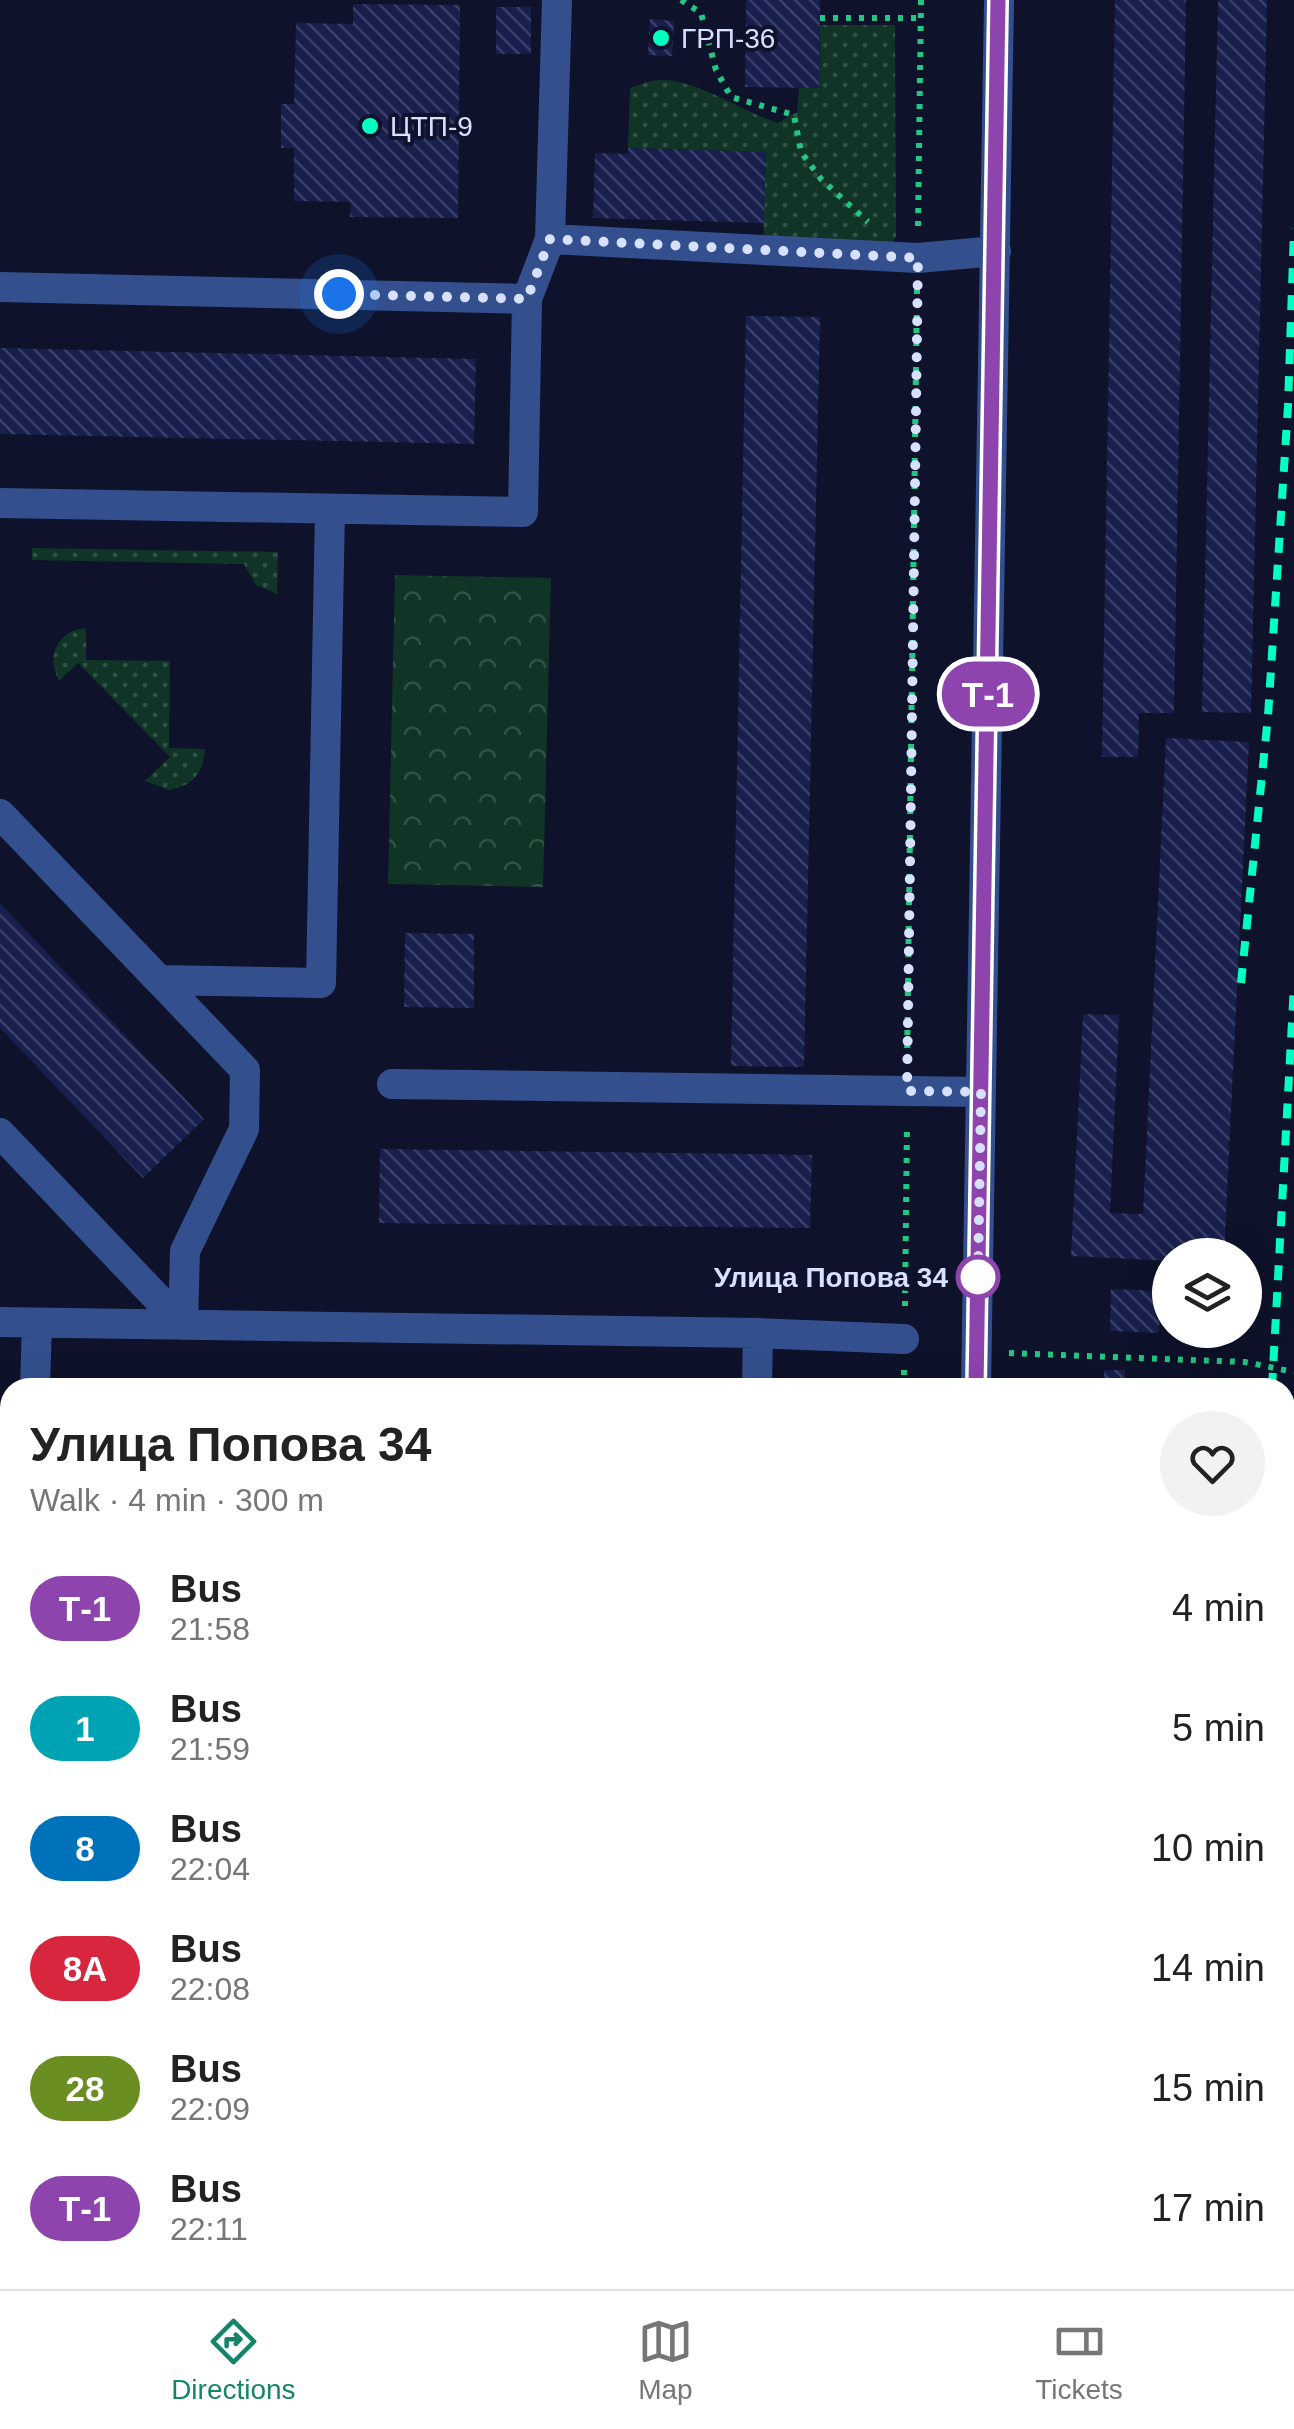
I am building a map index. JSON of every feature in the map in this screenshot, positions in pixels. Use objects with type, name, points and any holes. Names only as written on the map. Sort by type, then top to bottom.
[{"type":"street","points":[[0,503],[523,512],[527,299],[550,239],[556,0]]},
{"type":"street","points":[[976,1378],[998,0]]},
{"type":"street","points":[[550,239],[918,258],[996,251]]},
{"type":"street","points":[[0,287],[527,299]]},
{"type":"street","points":[[159,980],[321,983],[330,509]]},
{"type":"street","points":[[0,814],[245,1070],[244,1129],[185,1252],[183,1325]]},
{"type":"street","points":[[392,1084],[981,1092]]},
{"type":"street","points":[[0,1134],[183,1325]]},
{"type":"street","points":[[0,1322],[904,1338]]},
{"type":"street","points":[[36,1378],[38,1323]]},
{"type":"street","points":[[757,1378],[758,1333]]},
{"type":"path","points":[[681,0],[700,13],[716,70],[731,97],[794,115],[801,152],[821,179],[875,228],[918,258]]},
{"type":"path","points":[[904,1378],[920,0]]},
{"type":"path","points":[[820,18],[920,18]]},
{"type":"path","points":[[976,1351],[1245,1362],[1294,1372]]},
{"type":"green space","points":[[820,25],[895,25],[896,236],[888,253],[763,247],[766,152],[628,148],[630,88],[653,81],[675,81],[705,90],[778,123],[797,112],[799,88],[819,88]]},
{"type":"green space","points":[[32,548],[278,552],[277,594],[256,585],[244,564],[32,560]]},
{"type":"green space","points":[[395,575],[551,578],[543,887],[388,884]]},
{"type":"green space","points":[[86,628],[86,660],[170,661],[169,748],[205,749],[202,765],[190,782],[169,790],[145,781],[170,757],[78,663],[59,681],[54,663],[57,646],[68,634]]},
{"type":"building","points":[[746,0],[820,0],[819,88],[745,87]]},
{"type":"building","points":[[1115,0],[1186,0],[1174,713],[1139,713],[1138,757],[1102,757]]},
{"type":"building","points":[[1218,0],[1267,0],[1251,713],[1202,712]]},
{"type":"building","name":"ЦТП-9","points":[[353,4],[460,5],[458,218],[350,217],[351,202],[294,201],[294,148],[281,148],[281,104],[294,104],[296,23],[353,24]]},
{"type":"building","points":[[496,7],[531,7],[531,54],[496,54]]},
{"type":"building","name":"ГРП-36","points":[[650,19],[674,21],[672,56],[648,55]]},
{"type":"building","points":[[628,148],[766,152],[764,223],[593,218],[595,153],[628,154]]},
{"type":"building","points":[[746,316],[820,317],[804,1067],[731,1066]]},
{"type":"building","points":[[0,348],[476,359],[474,444],[0,434]]},
{"type":"building","points":[[1166,738],[1249,742],[1225,1238],[1152,1238],[1152,1260],[1071,1256],[1083,1014],[1119,1015],[1110,1213],[1143,1214]]},
{"type":"building","points":[[0,903],[204,1119],[143,1178],[0,1028]]},
{"type":"building","points":[[405,933],[474,934],[474,1008],[404,1007]]},
{"type":"building","points":[[380,1149],[812,1155],[810,1228],[379,1223]]},
{"type":"building","points":[[1111,1289],[1152,1291],[1152,1333],[1110,1331]]},
{"type":"building","points":[[1104,1370],[1125,1370],[1125,1378],[1104,1378]]},
{"type":"railway","points":[[1241,983],[1268,716],[1288,406],[1294,229]]},
{"type":"railway","points":[[1273,1378],[1294,985]]},
{"type":"bus line","name":"Т-1","points":[[976,1378],[998,0]]},
{"type":"place","name":"ГРП-36","points":[[661,38]]},
{"type":"place","name":"ЦТП-9","points":[[370,126]]},
{"type":"place","name":"Улица Попова 34","points":[[978,1277]]},
{"type":"route","points":[[339,294],[527,299],[550,239],[918,258],[907,1091],[981,1092],[978,1277]]}]
